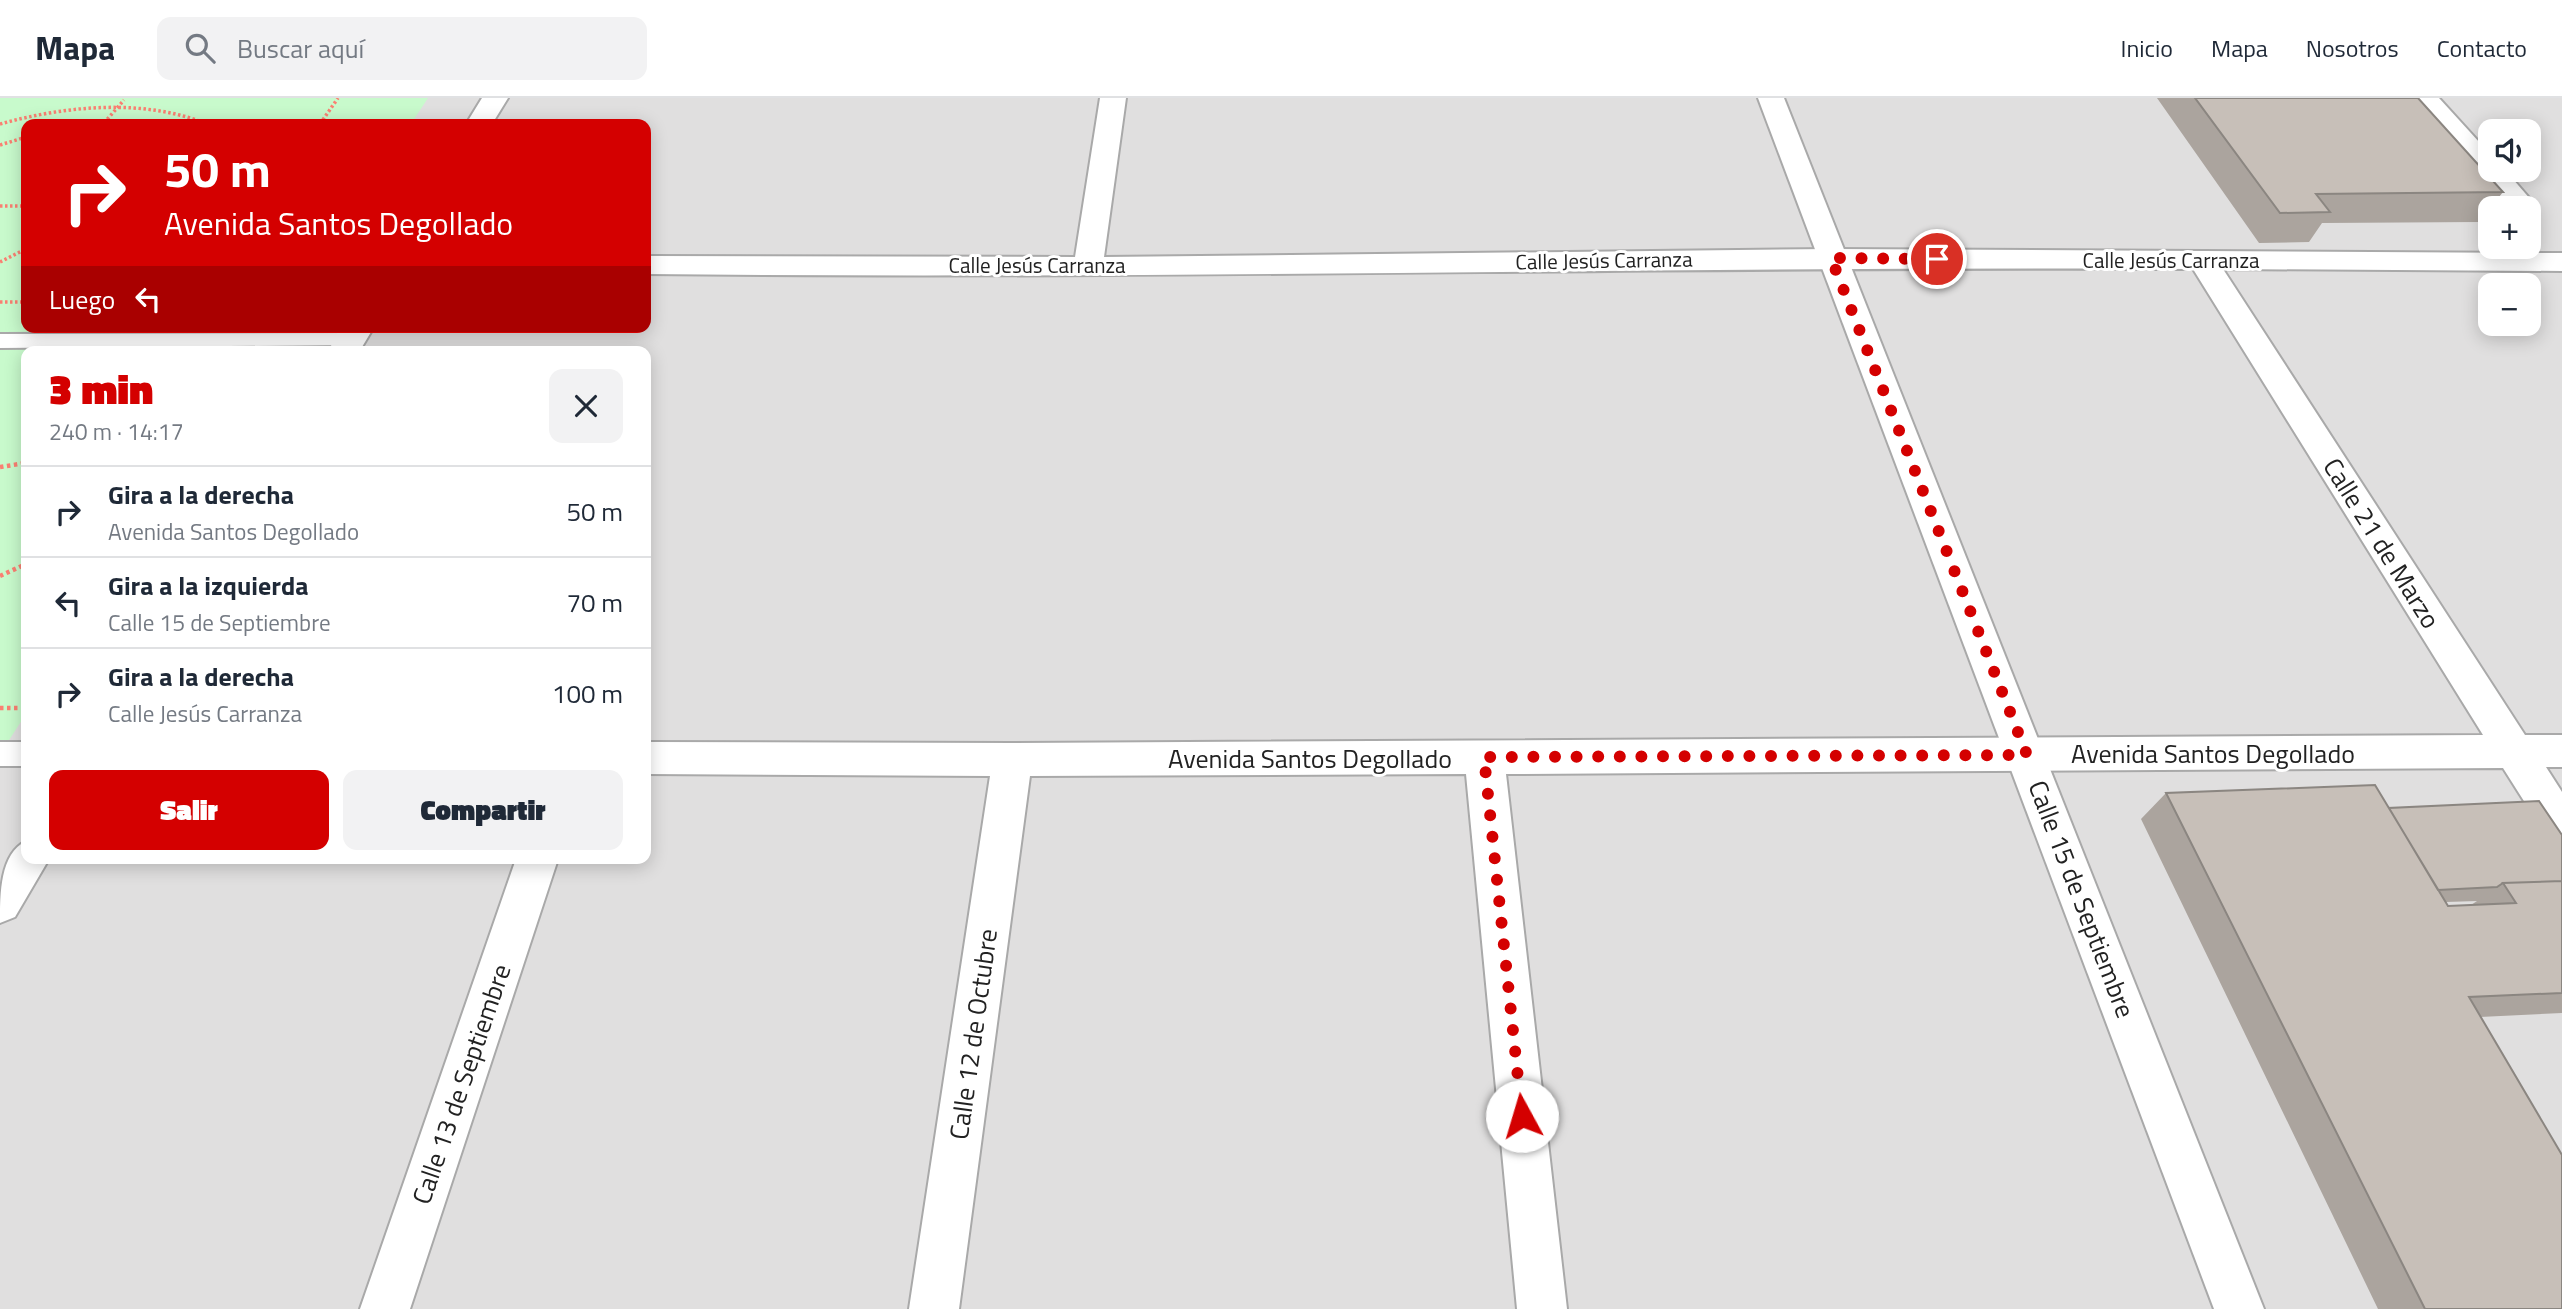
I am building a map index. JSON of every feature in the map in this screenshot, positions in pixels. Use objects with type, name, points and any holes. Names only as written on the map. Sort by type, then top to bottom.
[{"type":"street","points":[[482,119],[495,98]]},
{"type":"street","points":[[1088,266],[1113,98]]},
{"type":"street","name":"Calle 15 de Septiembre","points":[[1771,98],[2239,1309]]},
{"type":"street","points":[[2425,98],[2513,196]]},
{"type":"street","points":[[2541,227],[2562,251]]},
{"type":"street","name":"Calle Jesús Carranza","points":[[651,265],[1088,266],[1831,258],[2562,262]]},
{"type":"street","name":"Calle 21 de Marzo","points":[[2202,260],[2562,827]]},
{"type":"street","name":"Avenida Santos Degollado","points":[[651,758],[1012,760],[2562,751]]},
{"type":"street","points":[[1484,757],[1542,1309]]},
{"type":"street","name":"Calle 12 de Octubre","points":[[934,1309],[1012,760]]},
{"type":"street","points":[[0,904],[25,864]]},
{"type":"street","name":"Calle 13 de Septiembre","points":[[385,1309],[535,864]]},
{"type":"lane","points":[[0,341],[351,340]]},
{"type":"lane","points":[[0,754],[21,754]]},
{"type":"path","points":[[323,119],[338,98]]},
{"type":"path","points":[[108,119],[125,99]]},
{"type":"path","points":[[0,124],[29,114],[76,104],[125,99]]},
{"type":"path","points":[[138,102],[165,105],[198,115],[202,119]]},
{"type":"path","points":[[0,145],[21,139]]},
{"type":"path","points":[[0,206],[21,206]]},
{"type":"path","points":[[0,262],[21,252]]},
{"type":"path","points":[[0,302],[21,302]]},
{"type":"path","points":[[0,467],[21,464]]},
{"type":"path","points":[[0,576],[21,566]]},
{"type":"path","points":[[0,708],[21,708]]},
{"type":"shaded area","points":[[0,98],[2562,98],[2562,1309],[0,1309]]},
{"type":"green space","points":[[0,98],[428,98],[414,119],[21,119],[21,333],[274,333],[266,346],[21,346],[21,722],[0,754]]},
{"type":"building","points":[[2195,98],[2418,98],[2478,164],[2478,182],[2494,182],[2503,192],[2316,194],[2330,212],[2280,213]]},
{"type":"building","points":[[2375,785],[2448,906],[2516,903],[2503,883],[2562,881],[2562,993],[2469,997],[2562,1155],[2562,1309],[2425,1309],[2166,793]]},
{"type":"building","points":[[2539,801],[2562,835],[2562,881],[2503,883],[2497,887],[2438,890],[2389,808]]},
{"type":"route","points":[[1522,1116],[1484,757],[2027,755],[1831,258],[1937,259]]}]
